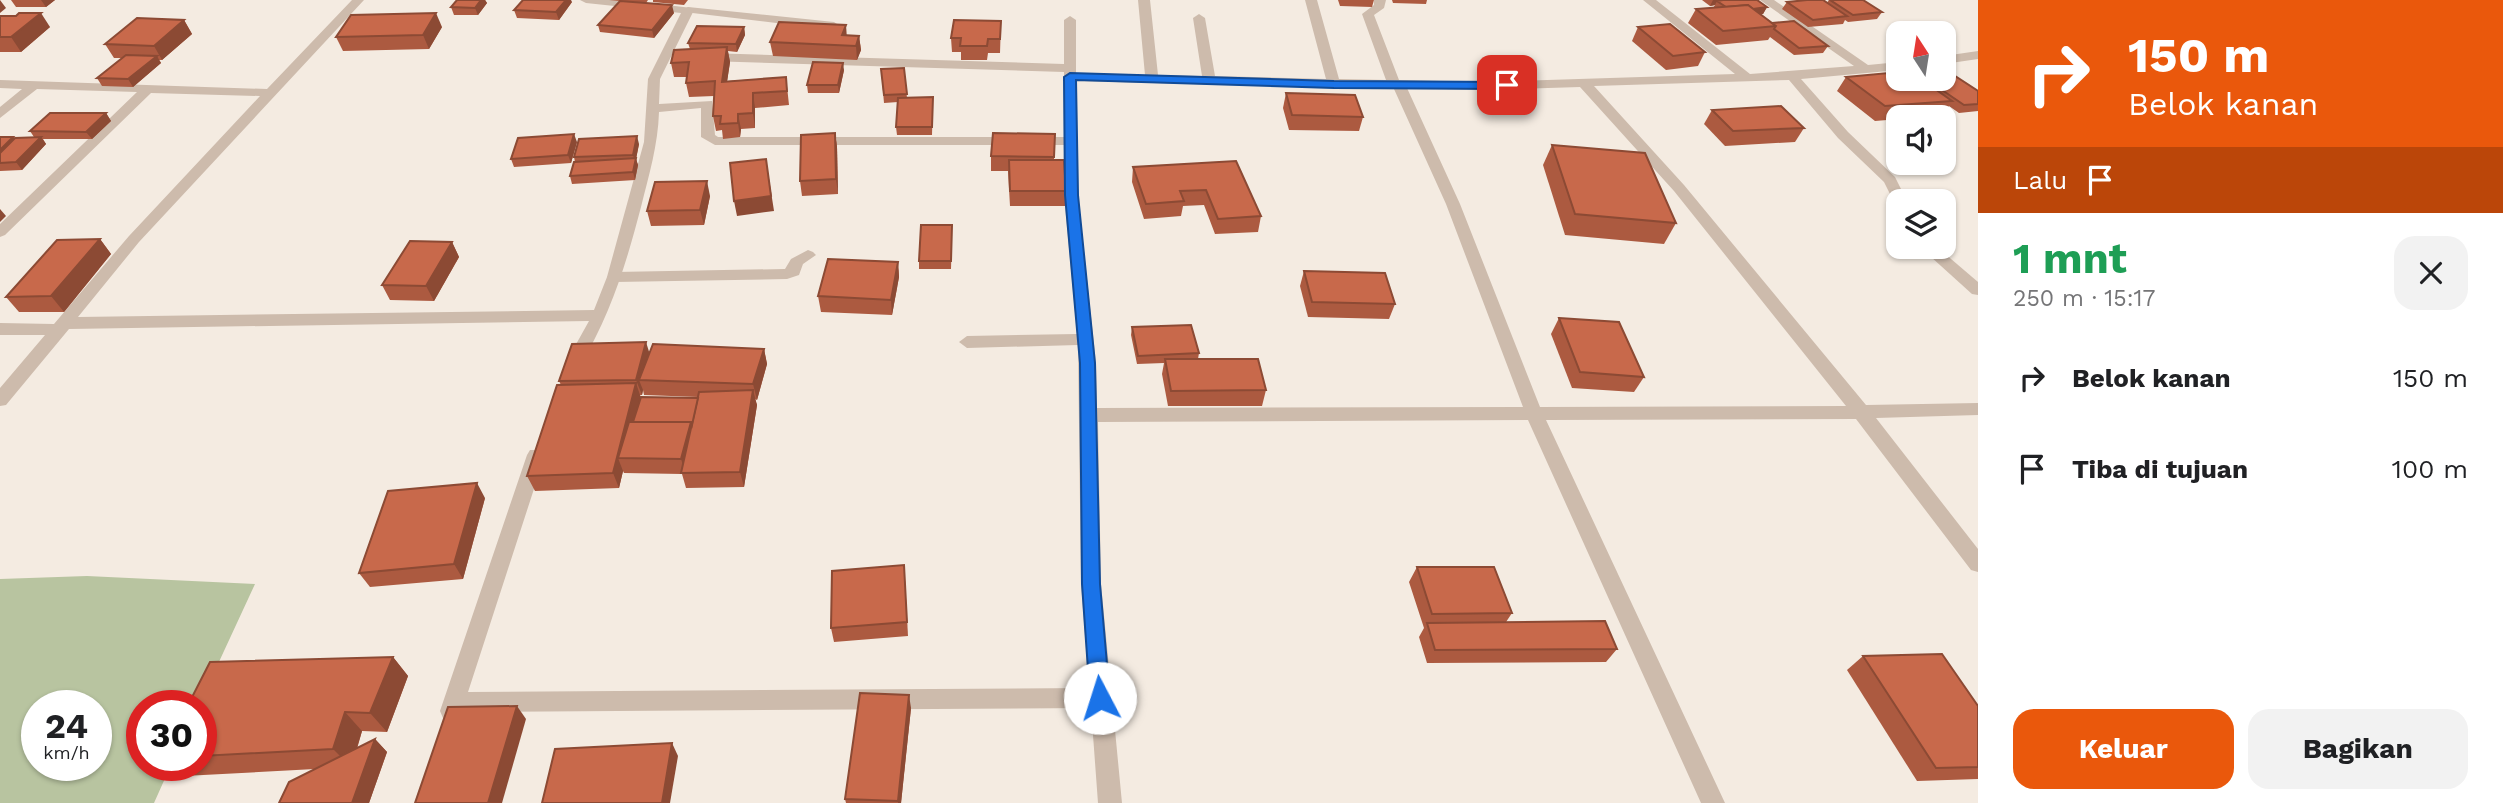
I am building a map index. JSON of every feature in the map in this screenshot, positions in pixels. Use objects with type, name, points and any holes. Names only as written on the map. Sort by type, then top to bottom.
[{"type":"street","points":[[0,400],[134,239],[358,0]]},
{"type":"street","points":[[586,0],[648,3],[834,26]]},
{"type":"street","points":[[1144,0],[1152,78]]},
{"type":"street","points":[[1311,0],[1334,84]]},
{"type":"street","points":[[1380,0],[1380,6],[1368,14],[1397,85],[1453,204],[1533,411],[1713,803]]},
{"type":"street","points":[[1649,0],[1746,77]]},
{"type":"street","points":[[1766,0],[1867,70]]},
{"type":"street","points":[[564,383],[581,345],[600,315],[615,277],[651,142],[654,79],[672,56],[688,10]]},
{"type":"street","points":[[1199,18],[1209,79]]},
{"type":"street","points":[[1070,20],[1071,195],[1086,339],[1091,584],[1110,803]]},
{"type":"street","points":[[1956,58],[1978,55]]},
{"type":"street","points":[[693,57],[1070,72],[1152,78],[1482,86],[1792,76],[1886,68]]},
{"type":"street","points":[[1792,76],[1843,135],[1890,180],[1894,189]]},
{"type":"street","points":[[1584,83],[1679,188],[1861,412],[1978,564]]},
{"type":"street","points":[[0,84],[273,93]]},
{"type":"street","points":[[0,114],[34,85]]},
{"type":"street","points":[[0,232],[148,89]]},
{"type":"street","points":[[654,108],[705,103],[708,105],[708,137],[715,141],[1069,141]]},
{"type":"street","points":[[615,277],[787,274],[794,271],[796,262],[808,255]]},
{"type":"street","points":[[1942,259],[1978,290]]},
{"type":"street","points":[[0,329],[600,315]]},
{"type":"street","points":[[967,342],[1086,339]]},
{"type":"street","points":[[1089,415],[1533,411],[1861,412],[1978,409]]},
{"type":"street","points":[[444,727],[545,431]]},
{"type":"street","points":[[454,702],[1100,698]]},
{"type":"green space","points":[[87,576],[255,584],[206,690],[126,690],[126,781],[164,781],[154,803],[0,803],[0,579]]},
{"type":"building","points":[[457,0],[481,0],[475,8],[451,7]]},
{"type":"building","points":[[523,0],[566,0],[556,12],[514,10]]},
{"type":"building","points":[[1757,0],[1767,7],[1726,7],[1717,1]]},
{"type":"building","points":[[1823,0],[1847,16],[1813,20],[1787,2]]},
{"type":"building","points":[[1830,0],[1863,0],[1882,12],[1853,15]]},
{"type":"building","points":[[620,1],[672,5],[652,30],[598,25]]},
{"type":"building","points":[[1748,5],[1776,26],[1723,31],[1696,9]]},
{"type":"building","points":[[19,13],[41,13],[11,37],[0,37],[0,16],[16,16]]},
{"type":"building","points":[[436,13],[423,35],[336,37],[351,15]]},
{"type":"building","points":[[137,18],[184,20],[154,46],[105,44]]},
{"type":"building","points":[[954,20],[1001,21],[1000,39],[988,39],[987,46],[960,46],[961,38],[951,38]]},
{"type":"building","points":[[1794,21],[1828,46],[1799,48],[1774,29],[1776,26],[1772,23]]},
{"type":"building","points":[[779,22],[846,25],[842,35],[859,36],[856,46],[770,42]]},
{"type":"building","points":[[1670,24],[1705,52],[1673,56],[1638,27]]},
{"type":"building","points":[[697,26],[744,27],[736,44],[688,43]]},
{"type":"building","points":[[727,47],[722,82],[786,77],[787,91],[753,93],[753,113],[738,114],[738,123],[720,124],[721,116],[713,116],[715,81],[686,83],[689,62],[671,63],[674,50]]},
{"type":"building","points":[[126,55],[157,56],[128,79],[97,78]]},
{"type":"building","points":[[813,62],[843,63],[838,85],[807,85]]},
{"type":"building","points":[[904,68],[907,94],[884,95],[881,69]]},
{"type":"building","points":[[1886,73],[1886,91],[1938,91],[1952,101],[1885,106],[1846,77]]},
{"type":"building","points":[[1956,77],[1978,91],[1978,104],[1964,105],[1944,91],[1956,91]]},
{"type":"building","points":[[1286,93],[1355,95],[1363,117],[1292,115]]},
{"type":"building","points":[[933,97],[932,127],[896,127],[898,98]]},
{"type":"building","points":[[1781,106],[1804,128],[1733,131],[1712,110]]},
{"type":"building","points":[[50,113],[106,113],[86,132],[30,131]]},
{"type":"building","points":[[835,133],[836,179],[800,181],[801,135]]},
{"type":"building","points":[[993,133],[1055,134],[1054,157],[991,156]]},
{"type":"building","points":[[574,134],[568,155],[511,159],[518,138]]},
{"type":"building","points":[[637,136],[633,155],[574,157],[579,139]]},
{"type":"building","points":[[0,137],[13,137],[0,150]]},
{"type":"building","points":[[41,137],[16,162],[0,163],[0,153],[15,138]]},
{"type":"building","points":[[1552,145],[1645,153],[1676,223],[1575,214]]},
{"type":"building","points":[[636,158],[633,172],[570,176],[574,162]]},
{"type":"building","points":[[766,159],[771,196],[734,201],[730,163]]},
{"type":"building","points":[[1009,160],[1064,160],[1066,191],[1010,191]]},
{"type":"building","points":[[1236,161],[1261,216],[1218,219],[1206,190],[1180,191],[1184,201],[1146,204],[1133,167]]},
{"type":"building","points":[[707,181],[700,210],[647,211],[655,182]]},
{"type":"building","points":[[921,225],[952,225],[951,261],[919,261]]},
{"type":"building","points":[[100,239],[51,296],[6,297],[57,240]]},
{"type":"building","points":[[410,241],[452,242],[426,286],[382,285]]},
{"type":"building","points":[[828,259],[898,262],[891,300],[818,296]]},
{"type":"building","points":[[1304,271],[1385,273],[1395,304],[1312,302]]},
{"type":"building","points":[[1559,318],[1619,322],[1644,377],[1580,372]]},
{"type":"building","points":[[1191,325],[1199,353],[1138,356],[1132,327]]},
{"type":"building","points":[[646,342],[636,380],[559,381],[572,344]]},
{"type":"building","points":[[653,344],[764,349],[753,384],[639,380]]},
{"type":"building","points":[[1165,359],[1258,359],[1266,390],[1171,391]]},
{"type":"building","points":[[636,383],[613,473],[527,476],[557,385]]},
{"type":"building","points":[[753,390],[740,472],[681,473],[699,392]]},
{"type":"building","points":[[641,397],[698,398],[692,425],[691,422],[633,422]]},
{"type":"building","points":[[629,422],[691,422],[681,459],[618,458]]},
{"type":"building","points":[[477,483],[454,564],[359,573],[388,491]]},
{"type":"building","points":[[904,565],[907,622],[831,628],[832,571]]},
{"type":"building","points":[[1417,567],[1494,567],[1512,613],[1432,614]]},
{"type":"building","points":[[1605,621],[1617,649],[1435,650],[1427,623]]},
{"type":"building","points":[[1942,654],[1978,706],[1978,767],[1936,768],[1863,656]]},
{"type":"building","points":[[393,657],[370,713],[345,712],[333,749],[217,755],[217,690],[196,690],[210,662]]},
{"type":"building","points":[[860,693],[909,695],[898,801],[845,799]]},
{"type":"building","points":[[517,706],[488,803],[415,803],[448,707]]},
{"type":"building","points":[[375,739],[352,803],[279,803],[289,782]]},
{"type":"building","points":[[672,743],[662,803],[542,803],[555,749]]},
{"type":"route","points":[[1100,698],[1091,584],[1088,363],[1071,195],[1070,77],[1334,84],[1507,85]]}]
